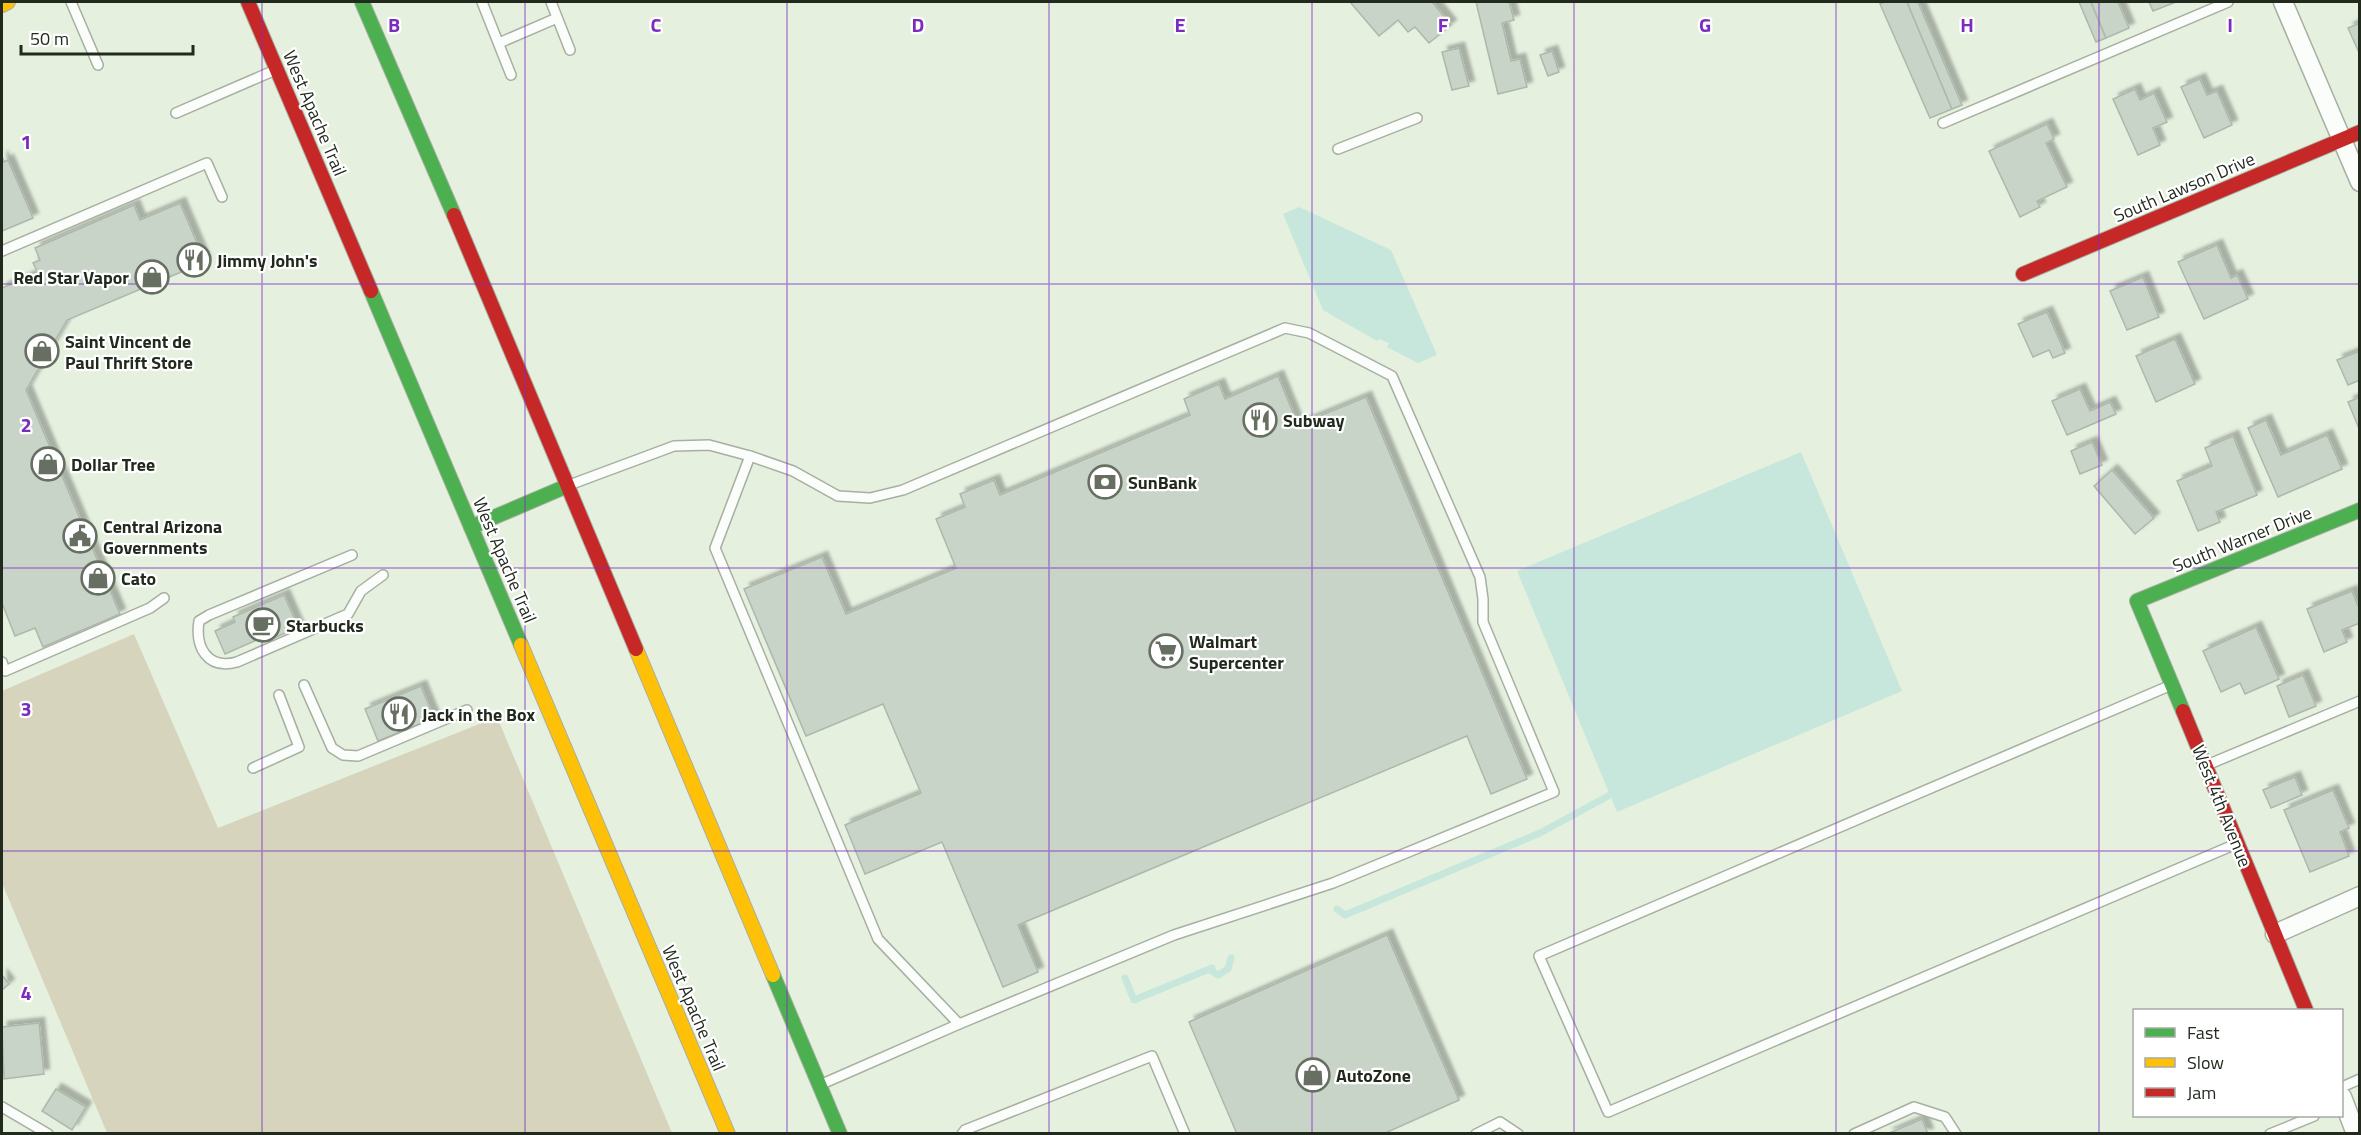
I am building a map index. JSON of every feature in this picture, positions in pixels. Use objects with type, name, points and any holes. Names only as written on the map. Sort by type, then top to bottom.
[{"type":"main road","points":[[2,4],[8,2]]},
{"type":"main road","name":"West Apache Trail","points":[[248,2],[728,1134]]},
{"type":"main road","points":[[362,2],[466,243],[840,1134]]},
{"type":"main road","name":"South Lawson Drive","points":[[2024,274],[2360,132]]},
{"type":"main road","points":[[471,526],[567,486]]},
{"type":"main road","name":"South Warner Drive","points":[[2137,601],[2360,510]]},
{"type":"main road","name":"West 4th Avenue","points":[[2137,601],[2305,1009]]},
{"type":"street","points":[[2283,2],[2360,182]]},
{"type":"street","points":[[2275,934],[2360,896]]},
{"type":"street","points":[[2343,1101],[2356,1134]]},
{"type":"lane","points":[[71,2],[98,65]]},
{"type":"lane","points":[[482,2],[511,75]]},
{"type":"lane","points":[[551,2],[570,50]]},
{"type":"lane","points":[[1943,123],[2228,2]]},
{"type":"lane","points":[[499,43],[558,18]]},
{"type":"lane","points":[[176,113],[278,70]]},
{"type":"lane","points":[[1338,149],[1417,118]]},
{"type":"lane","points":[[2,251],[207,163],[222,197]]},
{"type":"lane","points":[[567,486],[674,446],[709,446],[750,456],[793,471],[838,496],[870,498],[903,489],[1285,328],[1309,333],[1392,376],[1480,577],[1483,622],[1554,792],[1333,884],[1174,935],[959,1024],[820,1085]]},
{"type":"lane","points":[[750,456],[715,548],[878,939],[959,1024]]},
{"type":"lane","points":[[352,555],[199,621],[197,634],[201,650],[208,658],[218,662],[228,664],[237,662],[348,614],[361,591],[383,575]]},
{"type":"lane","points":[[2,662],[5,671],[150,609],[164,598]]},
{"type":"lane","points":[[304,685],[332,748],[343,755],[358,756],[466,710]]},
{"type":"lane","points":[[2172,685],[1539,956],[1608,1112],[2237,843]]},
{"type":"lane","points":[[253,768],[299,747],[279,695]]},
{"type":"lane","points":[[2205,765],[2360,701]]},
{"type":"lane","points":[[962,1134],[965,1130],[1152,1056],[1185,1134]]},
{"type":"lane","points":[[2343,1097],[2360,1079]]},
{"type":"lane","points":[[2,1107],[48,1134]]},
{"type":"lane","points":[[1854,1134],[1914,1107],[1945,1117],[1956,1134]]},
{"type":"lane","points":[[2270,1134],[2312,1117]]},
{"type":"lane","points":[[1476,1134],[1500,1122],[1518,1134]]},
{"type":"shaded area","points":[[134,634],[218,828],[497,717],[672,1133],[107,1133],[2,883],[2,691]]},
{"type":"water","points":[[1299,207],[1391,250],[1437,355],[1418,363],[1387,347],[1389,343],[1379,339],[1377,341],[1323,310],[1283,214]]},
{"type":"water","points":[[1801,452],[1902,691],[1617,812],[1517,571]]},
{"type":"building","points":[[1350,2],[1435,2],[1433,3],[1451,25],[1429,43],[1415,27],[1408,32],[1398,20],[1379,36]]},
{"type":"building","points":[[1476,2],[1509,2],[1514,20],[1502,23],[1511,61],[1520,59],[1527,87],[1498,94]]},
{"type":"building","points":[[1907,2],[1952,109],[1930,118],[1880,4]]},
{"type":"building","points":[[1907,2],[1918,2],[1962,105],[1952,109]]},
{"type":"building","points":[[2079,2],[2091,2],[2106,38],[2096,42]]},
{"type":"building","points":[[2091,2],[2118,2],[2129,28],[2106,38]]},
{"type":"building","points":[[2149,2],[2176,2],[2153,11]]},
{"type":"building","points":[[2360,23],[2360,55],[2348,28]]},
{"type":"building","points":[[1459,48],[1469,86],[1452,90],[1442,52]]},
{"type":"building","points":[[1552,51],[1559,72],[1548,76],[1540,55]]},
{"type":"building","points":[[2200,79],[2207,95],[2217,91],[2232,125],[2204,138],[2181,87]]},
{"type":"building","points":[[2135,89],[2140,100],[2154,93],[2167,122],[2153,128],[2160,145],[2138,155],[2113,99]]},
{"type":"building","points":[[2047,124],[2054,139],[2046,143],[2067,187],[2037,201],[2040,207],[2020,217],[1989,151]]},
{"type":"building","points":[[2,156],[4,162],[8,160],[33,218],[2,231]]},
{"type":"building","points":[[180,203],[205,262],[67,320],[26,390],[120,614],[43,647],[35,628],[15,636],[2,603],[2,288],[38,273],[33,263],[40,260],[35,248],[134,205],[140,220]]},
{"type":"building","points":[[2217,245],[2231,278],[2237,275],[2248,299],[2204,319],[2178,262]]},
{"type":"building","points":[[2143,277],[2159,317],[2127,330],[2110,291]]},
{"type":"building","points":[[2047,312],[2065,353],[2053,358],[2049,350],[2033,357],[2018,324]]},
{"type":"building","points":[[2175,339],[2195,384],[2156,402],[2136,356]]},
{"type":"building","points":[[2360,351],[2360,380],[2348,385],[2337,360]]},
{"type":"building","points":[[1278,376],[1298,425],[1366,397],[1527,779],[1491,794],[1467,736],[1018,925],[1038,972],[1003,987],[942,842],[865,874],[845,825],[921,793],[883,704],[806,736],[744,589],[822,557],[846,614],[956,568],[936,519],[965,507],[960,494],[994,480],[1000,495],[1190,415],[1184,399],[1219,384],[1225,399]]},
{"type":"building","points":[[2080,389],[2090,411],[2110,402],[2116,414],[2067,435],[2052,401]]},
{"type":"building","points":[[2360,397],[2360,431],[2348,402]]},
{"type":"building","points":[[2266,420],[2281,455],[2327,435],[2342,469],[2278,497],[2248,428]]},
{"type":"building","points":[[2233,436],[2257,495],[2216,512],[2220,522],[2198,531],[2177,481],[2212,466],[2205,448]]},
{"type":"building","points":[[2092,442],[2102,465],[2080,474],[2071,451]]},
{"type":"building","points":[[2112,470],[2154,518],[2135,534],[2094,486]]},
{"type":"building","points":[[2352,591],[2360,611],[2360,623],[2342,630],[2347,642],[2324,652],[2307,609]]},
{"type":"building","name":"Starbucks","points":[[284,595],[298,627],[270,640],[268,635],[225,654],[215,631],[235,622],[233,617]]},
{"type":"building","points":[[2256,627],[2279,679],[2245,694],[2240,683],[2221,692],[2203,651]]},
{"type":"building","points":[[2303,675],[2316,706],[2289,717],[2277,686]]},
{"type":"building","name":"Jack in the Box","points":[[421,686],[434,718],[378,741],[365,709]]},
{"type":"building","points":[[2295,777],[2302,795],[2271,808],[2263,790]]},
{"type":"building","points":[[2333,790],[2349,828],[2340,832],[2349,856],[2310,872],[2284,810]]},
{"type":"building","points":[[1387,935],[1459,1100],[1383,1134],[1237,1134],[1189,1022]]},
{"type":"building","points":[[2,975],[9,984],[2,990]]},
{"type":"building","points":[[39,1023],[44,1074],[4,1079],[2,1027]]},
{"type":"building","points":[[56,1089],[86,1107],[72,1130],[42,1111]]},
{"type":"building","points":[[1922,1119],[1928,1134],[1887,1134]]},
{"type":"waterway","points":[[1337,909],[1345,915],[1540,833],[1610,795]]},
{"type":"waterway","points":[[1210,970],[1218,975],[1228,969],[1231,958]]},
{"type":"waterway","points":[[1125,978],[1134,1000],[1212,968]]},
{"type":"traffic: fast","points":[[362,2],[454,215]]},
{"type":"traffic: fast","points":[[371,291],[521,645]]},
{"type":"traffic: fast","points":[[471,527],[567,486]]},
{"type":"traffic: fast","points":[[2183,711],[2137,601],[2360,510]]},
{"type":"traffic: fast","points":[[773,975],[840,1134]]},
{"type":"traffic: slow","points":[[2,5],[8,2]]},
{"type":"traffic: slow","points":[[521,645],[728,1134]]},
{"type":"traffic: slow","points":[[636,649],[773,975]]},
{"type":"traffic: jam","points":[[248,2],[371,291]]},
{"type":"traffic: jam","points":[[2023,274],[2360,132]]},
{"type":"traffic: jam","points":[[454,215],[636,649]]},
{"type":"traffic: jam","points":[[2183,711],[2306,1009]]},
{"type":"place","name":"Jimmy John's","points":[[194,260]]},
{"type":"place","name":"Red Star Vapor","points":[[152,277]]},
{"type":"place","name":"Saint Vincent de Paul Thrift Store","points":[[42,351]]},
{"type":"place","name":"Subway","points":[[1260,420]]},
{"type":"place","name":"Dollar Tree","points":[[48,464]]},
{"type":"place","name":"SunBank","points":[[1105,482]]},
{"type":"place","name":"Central Arizona Governments","points":[[80,536]]},
{"type":"place","name":"Cato","points":[[98,578]]},
{"type":"place","name":"Starbucks","points":[[263,625]]},
{"type":"place","name":"Walmart Supercenter","points":[[1166,651]]},
{"type":"place","name":"Jack in the Box","points":[[399,714]]},
{"type":"place","name":"AutoZone","points":[[1313,1075]]}]
